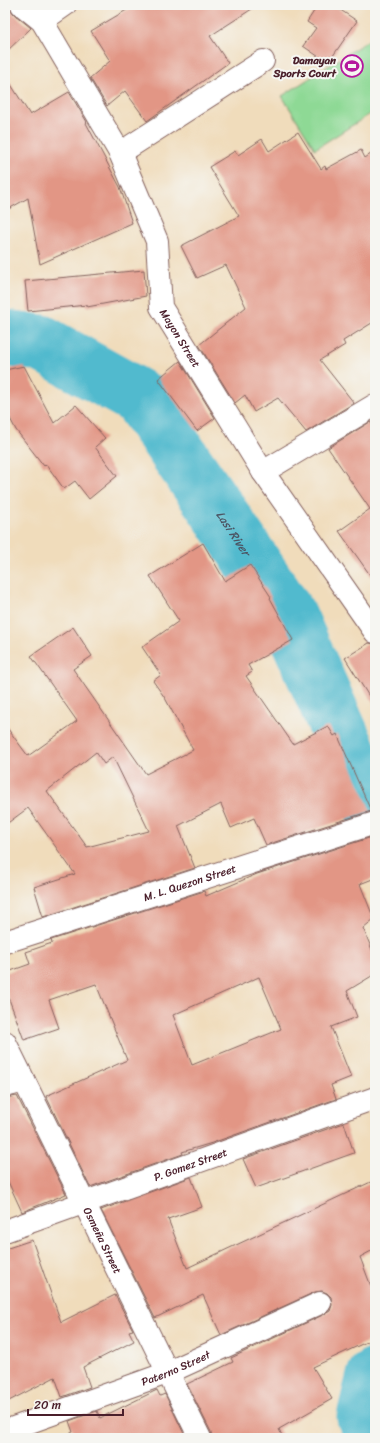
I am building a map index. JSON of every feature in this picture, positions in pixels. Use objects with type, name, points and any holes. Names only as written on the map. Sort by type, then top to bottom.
[{"type":"street","name":"Mayon Street","points":[[22,5],[42,21],[120,153],[157,241],[161,307],[263,472],[375,632]]},
{"type":"street","points":[[42,21],[65,5]]},
{"type":"street","points":[[120,153],[263,61]]},
{"type":"street","points":[[263,472],[375,405]]},
{"type":"street","name":"M. L. Quezon Street","points":[[5,942],[372,824]]},
{"type":"street","name":"Osmeña Street","points":[[5,1042],[15,1084],[84,1203],[200,1438]]},
{"type":"street","name":"P. Gomez Street","points":[[5,1232],[375,1098]]},
{"type":"street","name":"Paterno Street","points":[[5,1431],[167,1373],[320,1303]]},
{"type":"green space","name":"Damayan Sports Court","points":[[375,36],[375,111],[315,149],[282,96]]},
{"type":"building","points":[[5,5],[10,5],[14,14],[31,28],[5,53]]},
{"type":"building","points":[[135,5],[258,5],[210,36],[228,63],[147,121],[125,91],[107,106],[90,78],[110,61],[91,31]]},
{"type":"building","points":[[318,5],[333,5],[357,21],[328,63],[303,46],[316,28],[307,22]]},
{"type":"building","points":[[5,75],[30,115],[69,92],[87,122],[86,123],[120,187],[132,223],[40,264],[28,198],[5,211]]},
{"type":"building","points":[[298,132],[321,169],[325,166],[326,169],[361,150],[365,158],[375,151],[375,321],[343,341],[345,345],[320,360],[354,403],[306,432],[278,398],[254,412],[245,395],[235,403],[199,345],[246,307],[226,265],[197,278],[181,246],[239,216],[209,167],[235,151],[238,155],[262,139],[269,151]]},
{"type":"building","points":[[144,270],[146,296],[87,307],[87,305],[28,311],[25,281]]},
{"type":"building","points":[[180,361],[215,418],[197,431],[158,379]]},
{"type":"building","points":[[24,366],[54,423],[76,405],[105,438],[95,447],[117,476],[89,499],[75,481],[64,489],[46,464],[44,466],[16,430],[5,409],[5,370]]},
{"type":"building","points":[[370,422],[375,428],[375,582],[339,531],[370,509],[328,448]]},
{"type":"building","points":[[203,543],[225,581],[250,565],[271,597],[270,598],[293,640],[248,665],[252,672],[246,676],[293,744],[328,726],[334,736],[337,734],[371,811],[266,845],[254,818],[231,828],[221,804],[178,826],[195,868],[43,917],[34,887],[75,874],[28,808],[5,825],[5,725],[28,756],[77,721],[31,656],[73,627],[92,656],[73,669],[146,774],[193,750],[165,698],[153,681],[161,675],[142,647],[179,621],[150,576]],"holes":[[[96,752],[104,764],[113,757],[149,831],[87,847],[47,791]]]},
{"type":"building","points":[[369,643],[375,644],[375,706],[345,658]]},
{"type":"building","points":[[375,836],[375,878],[360,884],[374,919],[363,928],[375,957],[375,974],[347,991],[357,1017],[331,1027],[351,1077],[331,1085],[336,1099],[212,1143],[182,1152],[183,1154],[90,1187],[46,1096],[127,1060],[96,984],[49,1000],[59,1028],[24,1040],[5,988],[5,973],[30,964],[26,952],[52,943],[51,940],[204,891],[206,896],[257,874]],"holes":[[[259,977],[281,1029],[192,1065],[173,1015]]]},
{"type":"building","points":[[17,1096],[66,1194],[22,1212],[5,1175],[5,1098]]},
{"type":"building","points":[[344,1123],[354,1153],[256,1188],[243,1159]]},
{"type":"building","points":[[191,1177],[202,1207],[168,1219],[187,1268],[375,1180],[375,1249],[360,1257],[375,1297],[375,1338],[313,1367],[332,1399],[279,1429],[283,1438],[212,1438],[211,1432],[187,1384],[233,1362],[231,1358],[330,1311],[332,1305],[331,1297],[322,1291],[315,1292],[221,1335],[203,1295],[155,1318],[101,1210]]},
{"type":"building","points":[[32,1240],[61,1322],[115,1295],[133,1330],[129,1331],[134,1341],[83,1367],[90,1387],[62,1397],[55,1377],[5,1403],[5,1249]]},
{"type":"building","points":[[157,1390],[160,1396],[165,1394],[186,1438],[60,1438],[73,1432],[69,1421],[97,1411],[100,1418]]},
{"type":"waterway","name":"Lasi River","points":[[5,338],[41,343],[140,398],[227,524],[290,619],[375,813]]},
{"type":"waterway","name":"Lasi River","points":[[375,1376],[365,1417],[375,1432]]},
{"type":"place","name":"Damayan Sports Court","points":[[352,66]]}]
